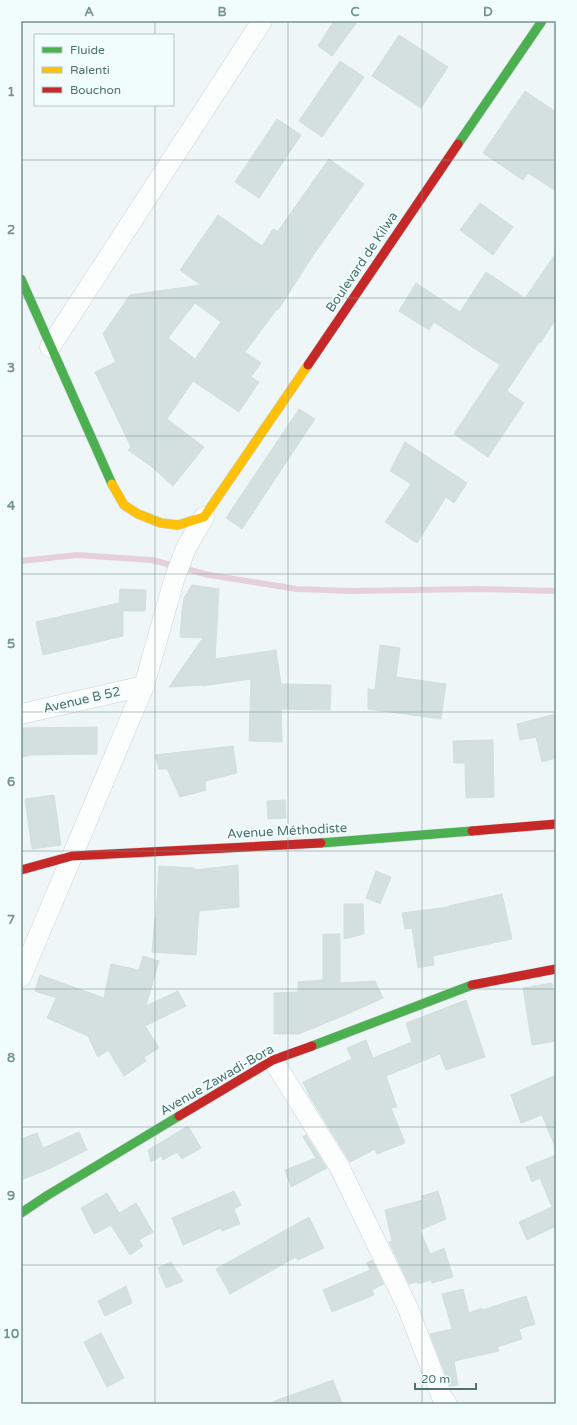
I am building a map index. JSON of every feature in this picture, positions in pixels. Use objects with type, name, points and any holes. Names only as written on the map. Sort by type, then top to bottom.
[{"type":"street","points":[[50,347],[262,21]]},
{"type":"street","name":"Boulevard de Kilwa","points":[[204,517],[542,21]]},
{"type":"street","points":[[21,279],[114,488],[124,505],[138,514],[161,523],[178,525],[204,517]]},
{"type":"street","points":[[21,977],[144,686],[174,580],[186,548],[204,517]]},
{"type":"street","name":"Avenue B 52","points":[[21,714],[144,686]]},
{"type":"street","name":"Avenue Méthodiste","points":[[21,870],[72,856],[345,842],[556,824]]},
{"type":"street","name":"Avenue Zawadi-Bora","points":[[21,1214],[48,1195],[273,1060],[468,986],[556,969]]},
{"type":"street","points":[[273,1060],[339,1166],[407,1306],[442,1396],[447,1404]]},
{"type":"building","points":[[334,21],[358,21],[332,56],[318,46]]},
{"type":"building","points":[[399,35],[448,67],[421,108],[372,76]]},
{"type":"building","points":[[340,61],[364,77],[322,137],[299,121]]},
{"type":"building","points":[[525,91],[556,112],[556,191],[528,173],[523,180],[483,153]]},
{"type":"building","points":[[277,119],[301,135],[259,198],[235,182]]},
{"type":"building","points":[[329,159],[364,184],[314,254],[278,310],[277,309],[245,352],[261,363],[251,377],[259,382],[239,412],[193,381],[167,419],[204,447],[173,486],[152,467],[128,450],[131,447],[95,372],[116,362],[103,334],[130,295],[201,285],[180,270],[218,215],[262,246],[273,229],[278,231]],"holes":[[[195,303],[221,322],[195,359],[168,338]]]},
{"type":"building","points":[[480,203],[513,227],[493,255],[460,230]]},
{"type":"building","points":[[556,253],[556,319],[507,391],[524,403],[488,457],[454,434],[500,365],[434,322],[429,330],[399,311],[416,283],[460,312],[486,272],[525,298]]},
{"type":"building","points":[[299,409],[315,419],[242,529],[226,518]]},
{"type":"building","points":[[405,442],[467,483],[454,503],[446,497],[417,543],[385,522],[411,484],[390,471]]},
{"type":"building","points":[[192,585],[219,589],[215,659],[276,650],[281,684],[331,685],[330,710],[281,709],[282,742],[249,741],[251,679],[202,686],[169,687],[203,638],[180,637],[184,598]]},
{"type":"building","points":[[120,589],[146,590],[145,611],[123,611],[123,636],[43,655],[36,622],[119,603]]},
{"type":"building","points":[[380,645],[400,648],[396,677],[446,684],[441,719],[368,709],[368,689],[375,690]]},
{"type":"building","points":[[556,714],[556,758],[542,762],[536,737],[520,740],[517,724]]},
{"type":"building","points":[[97,727],[97,754],[31,755],[21,757],[21,728]]},
{"type":"building","points":[[493,740],[494,797],[466,798],[465,763],[454,763],[453,741]]},
{"type":"building","points":[[233,746],[237,773],[205,781],[206,790],[180,797],[167,769],[159,769],[155,755]]},
{"type":"building","points":[[54,795],[61,845],[32,849],[25,799]]},
{"type":"building","points":[[285,800],[286,818],[268,819],[267,801]]},
{"type":"building","points":[[238,865],[239,907],[199,911],[196,955],[152,952],[156,918],[159,866],[194,868],[195,870]]},
{"type":"building","points":[[376,871],[391,877],[380,904],[366,898]]},
{"type":"building","points":[[502,894],[512,939],[433,956],[434,965],[418,968],[412,928],[405,929],[402,913],[449,907]]},
{"type":"building","points":[[344,904],[363,904],[364,934],[344,939]]},
{"type":"building","points":[[323,934],[340,934],[340,983],[375,981],[383,998],[299,1034],[274,1034],[274,993],[298,992],[298,982],[323,980]]},
{"type":"building","points":[[143,956],[159,961],[146,1006],[178,991],[186,1006],[145,1026],[159,1048],[144,1057],[146,1061],[124,1076],[108,1050],[98,1057],[88,1036],[47,1018],[56,998],[35,991],[40,975],[104,998],[111,964],[139,970]]},
{"type":"building","points":[[552,983],[553,991],[556,991],[556,1041],[532,1045],[523,988]]},
{"type":"building","points":[[466,1000],[485,1057],[446,1070],[440,1054],[386,1076],[397,1107],[391,1108],[405,1143],[377,1154],[375,1149],[350,1162],[310,1097],[303,1082],[352,1059],[347,1048],[366,1040],[373,1058],[412,1042],[406,1023]]},
{"type":"building","points":[[556,1075],[556,1149],[542,1115],[521,1123],[511,1095]]},
{"type":"building","points":[[188,1126],[201,1148],[182,1159],[177,1152],[163,1160],[161,1156],[151,1162],[148,1150]]},
{"type":"building","points":[[79,1132],[87,1150],[51,1168],[21,1180],[21,1139],[37,1133],[43,1148]]},
{"type":"building","points":[[306,1135],[327,1168],[291,1187],[285,1170],[316,1158],[303,1137]]},
{"type":"building","points":[[556,1155],[556,1226],[527,1240],[519,1222],[552,1207],[540,1178],[532,1182],[526,1167]]},
{"type":"building","points":[[234,1191],[241,1205],[234,1209],[240,1224],[222,1231],[221,1228],[183,1245],[172,1218]]},
{"type":"building","points":[[438,1191],[446,1219],[420,1230],[430,1254],[444,1248],[453,1277],[432,1283],[431,1280],[418,1284],[418,1282],[409,1284],[389,1242],[392,1241],[385,1210],[423,1200],[422,1196]]},
{"type":"building","points":[[107,1193],[119,1213],[136,1203],[153,1232],[139,1240],[143,1246],[130,1255],[111,1225],[94,1234],[81,1208]]},
{"type":"building","points":[[309,1217],[324,1248],[298,1260],[296,1257],[230,1294],[216,1269]]},
{"type":"building","points":[[372,1260],[384,1284],[372,1290],[374,1295],[332,1312],[323,1290],[370,1270],[367,1263]]},
{"type":"building","points":[[171,1262],[183,1281],[166,1288],[158,1268]]},
{"type":"building","points":[[126,1286],[132,1303],[105,1316],[98,1301]]},
{"type":"building","points":[[463,1289],[469,1313],[526,1296],[535,1324],[519,1329],[522,1339],[497,1347],[499,1351],[454,1361],[458,1385],[450,1386],[430,1334],[452,1329],[442,1294]]},
{"type":"building","points":[[101,1333],[124,1378],[107,1387],[84,1342]]},
{"type":"building","points":[[333,1380],[342,1404],[272,1404],[272,1402]]},
{"type":"waterway","points":[[21,561],[77,555],[152,560],[209,575],[297,589],[351,591],[477,589],[556,591]]},
{"type":"traffic: fast","points":[[458,144],[542,21]]},
{"type":"traffic: fast","points":[[21,279],[112,484]]},
{"type":"traffic: fast","points":[[321,843],[472,831]]},
{"type":"traffic: fast","points":[[312,1046],[472,985]]},
{"type":"traffic: fast","points":[[21,1213],[48,1195],[179,1116]]},
{"type":"traffic: slow","points":[[112,484],[124,505],[138,514],[161,523],[178,525],[204,517],[308,365]]},
{"type":"traffic: jam","points":[[308,365],[458,144]]},
{"type":"traffic: jam","points":[[472,831],[556,824]]},
{"type":"traffic: jam","points":[[21,870],[72,856],[321,843]]},
{"type":"traffic: jam","points":[[472,985],[556,969]]},
{"type":"traffic: jam","points":[[179,1116],[273,1060],[312,1046]]}]
